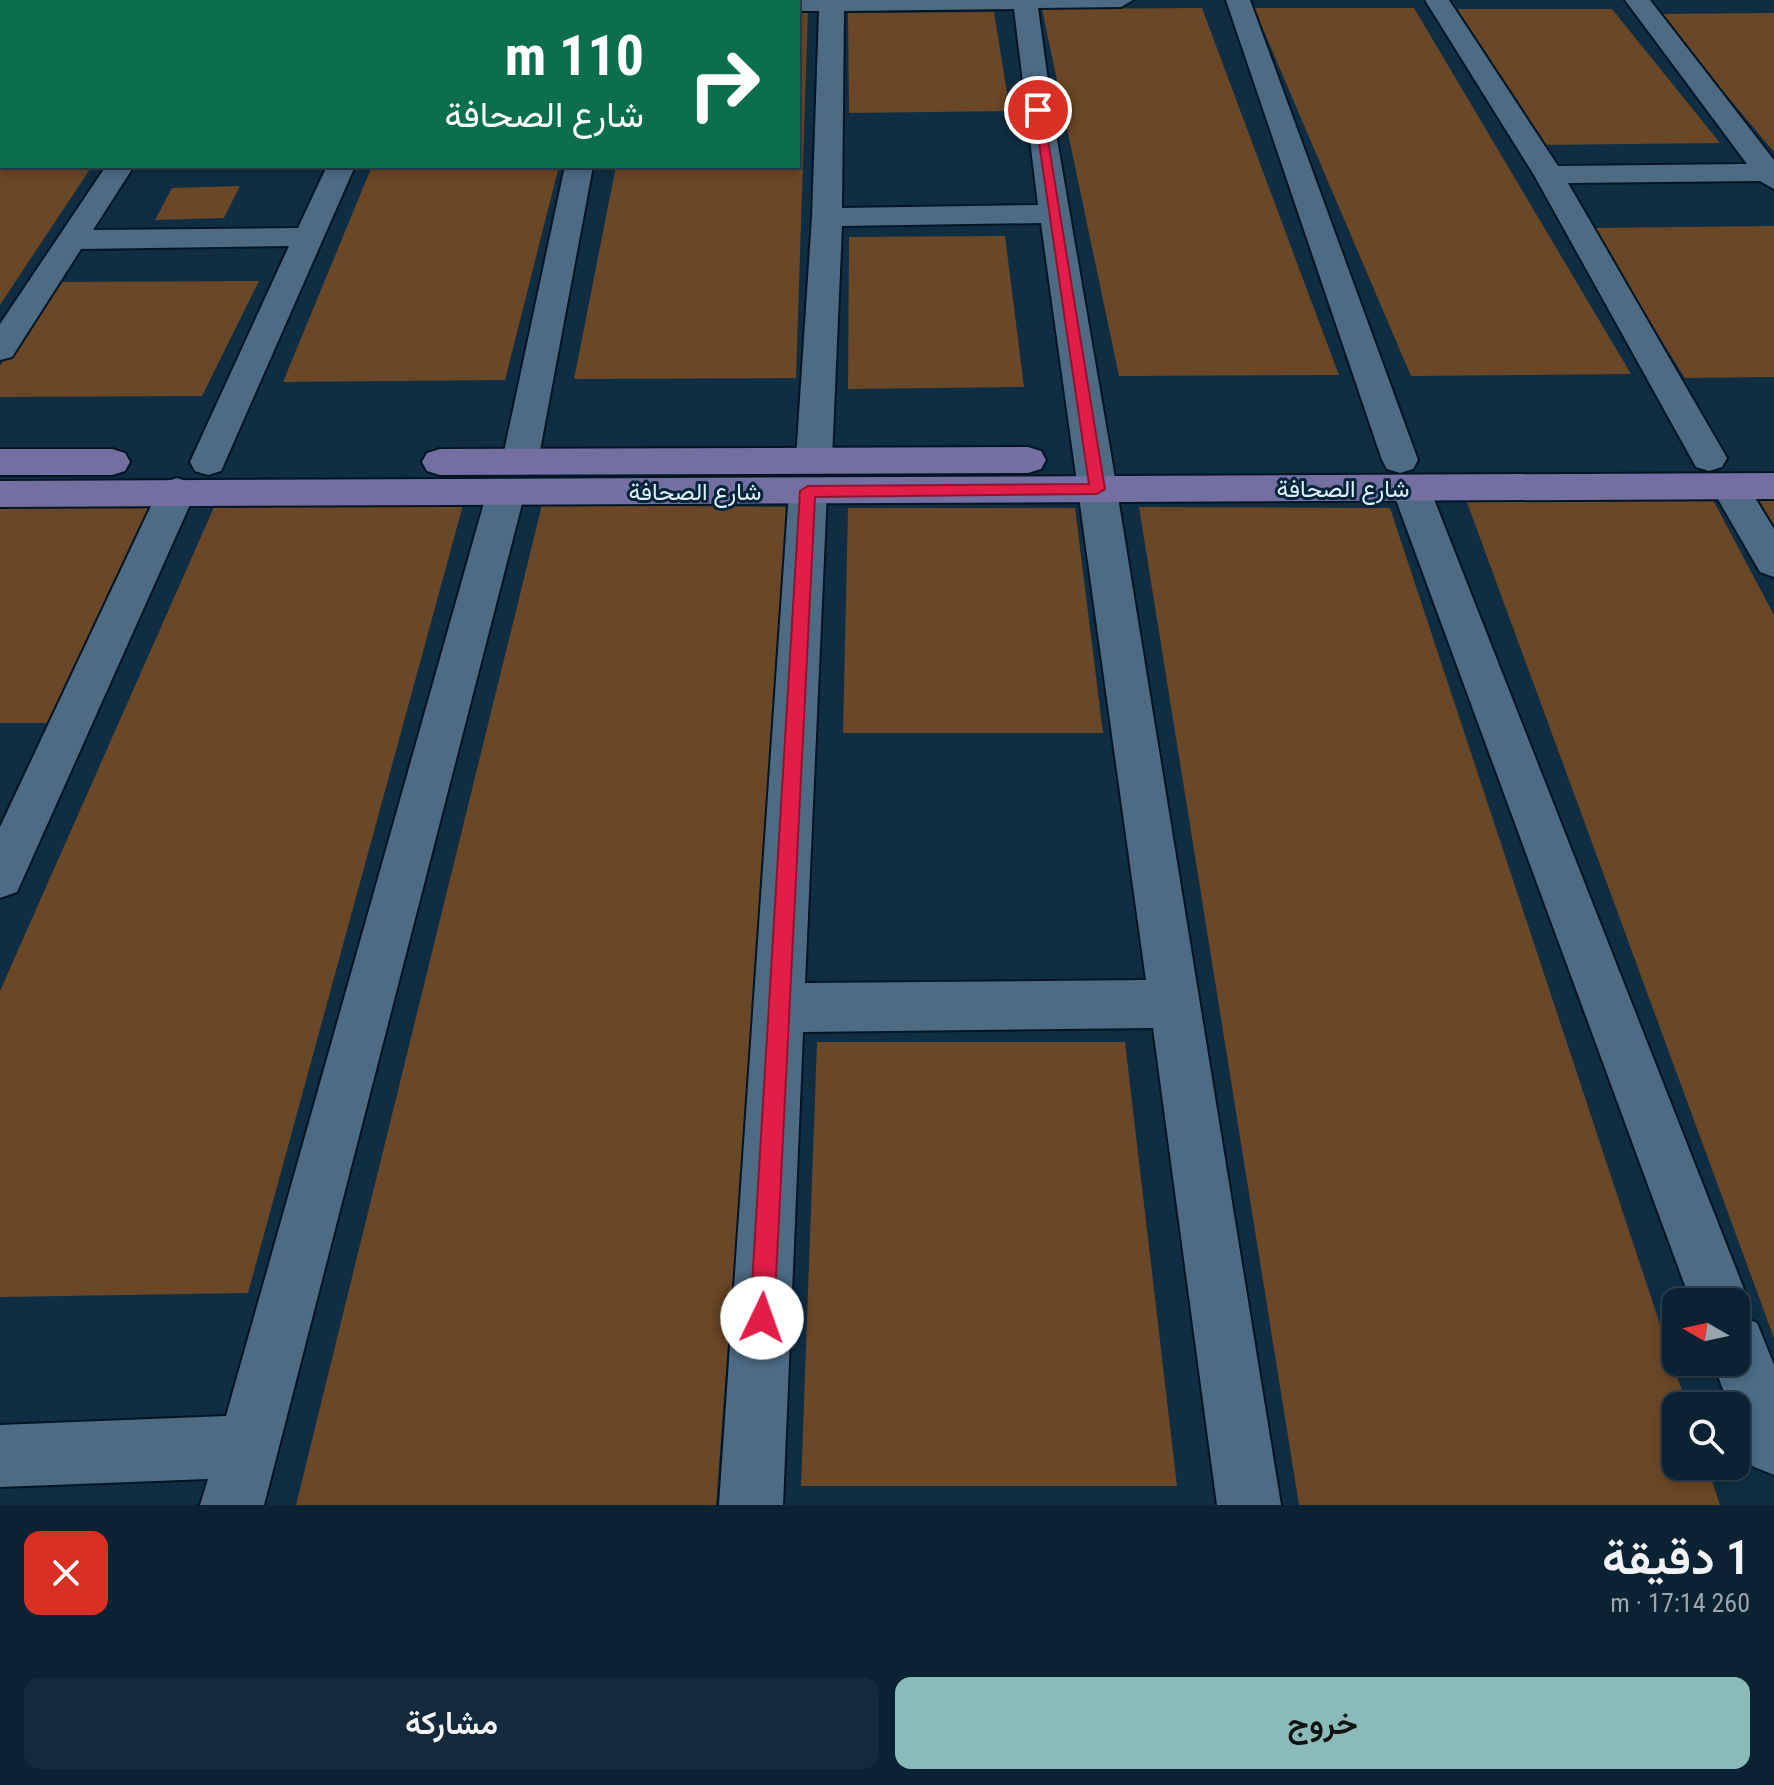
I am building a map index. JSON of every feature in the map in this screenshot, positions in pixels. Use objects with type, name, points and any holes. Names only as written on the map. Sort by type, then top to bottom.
[{"type":"main road","name":"شارع الصحافة","points":[[0,494],[177,491],[513,477],[1720,472],[1774,458]]},
{"type":"main road","name":"شارع الصحافة","points":[[0,462],[208,462],[513,477]]},
{"type":"main road","name":"شارع الصحافة","points":[[1720,472],[1774,486]]},
{"type":"street","points":[[800,4],[1121,0]]},
{"type":"street","points":[[1238,0],[1405,474],[1715,1288]]},
{"type":"street","points":[[1437,0],[1549,175],[1774,562]]},
{"type":"street","points":[[1637,0],[1771,176]]},
{"type":"street","points":[[1026,1],[1038,110],[1096,474],[1249,1505]]},
{"type":"street","points":[[751,1505],[827,217],[832,2]]},
{"type":"street","points":[[0,349],[119,168]]},
{"type":"street","points":[[208,462],[340,168]]},
{"type":"street","points":[[232,1505],[513,477],[579,168]]},
{"type":"street","points":[[1549,175],[1771,176]]},
{"type":"street","points":[[827,217],[1055,214]]},
{"type":"street","points":[[73,240],[309,237]]},
{"type":"street","points":[[0,877],[11,829],[177,491]]},
{"type":"street","points":[[780,1008],[1175,1004]]},
{"type":"street","points":[[1748,1376],[1774,1444]]},
{"type":"street","points":[[0,1456],[247,1446]]},
{"type":"building","points":[[1202,8],[1339,375],[1119,376],[1042,9]]},
{"type":"building","points":[[1254,8],[1414,8],[1631,374],[1411,376]]},
{"type":"building","points":[[800,9],[808,9],[796,378],[574,379],[616,168],[800,168]]},
{"type":"building","points":[[1453,9],[1612,9],[1720,143],[1538,145]]},
{"type":"building","points":[[994,12],[1010,111],[849,113],[848,13]]},
{"type":"building","points":[[1774,13],[1774,152],[1658,14]]},
{"type":"building","points":[[0,168],[91,168],[0,305]]},
{"type":"building","points":[[371,168],[558,168],[505,380],[283,382]]},
{"type":"building","points":[[240,186],[224,218],[155,220],[172,188]]},
{"type":"building","points":[[1774,226],[1774,377],[1685,378],[1590,228]]},
{"type":"building","points":[[1005,236],[1024,387],[848,389],[849,237]]},
{"type":"building","points":[[259,281],[202,396],[0,397],[0,366],[55,282]]},
{"type":"building","points":[[466,494],[248,1293],[0,1297],[0,991],[219,496]]},
{"type":"building","points":[[1465,497],[1713,500],[1774,615],[1774,1338]]},
{"type":"building","points":[[157,498],[48,723],[0,723],[0,499]]},
{"type":"building","points":[[1758,501],[1774,501],[1774,530]]},
{"type":"building","points":[[542,505],[791,507],[716,1505],[296,1505]]},
{"type":"building","points":[[1139,507],[1390,508],[1662,1330],[1662,1376],[1677,1376],[1682,1392],[1662,1392],[1662,1480],[1712,1480],[1720,1505],[1299,1505]]},
{"type":"building","points":[[848,508],[1075,508],[1103,733],[843,733]]},
{"type":"building","points":[[817,1042],[1125,1042],[1177,1486],[801,1486]]},
{"type":"route","points":[[762,1318],[808,491],[1097,489],[1038,110]]}]
